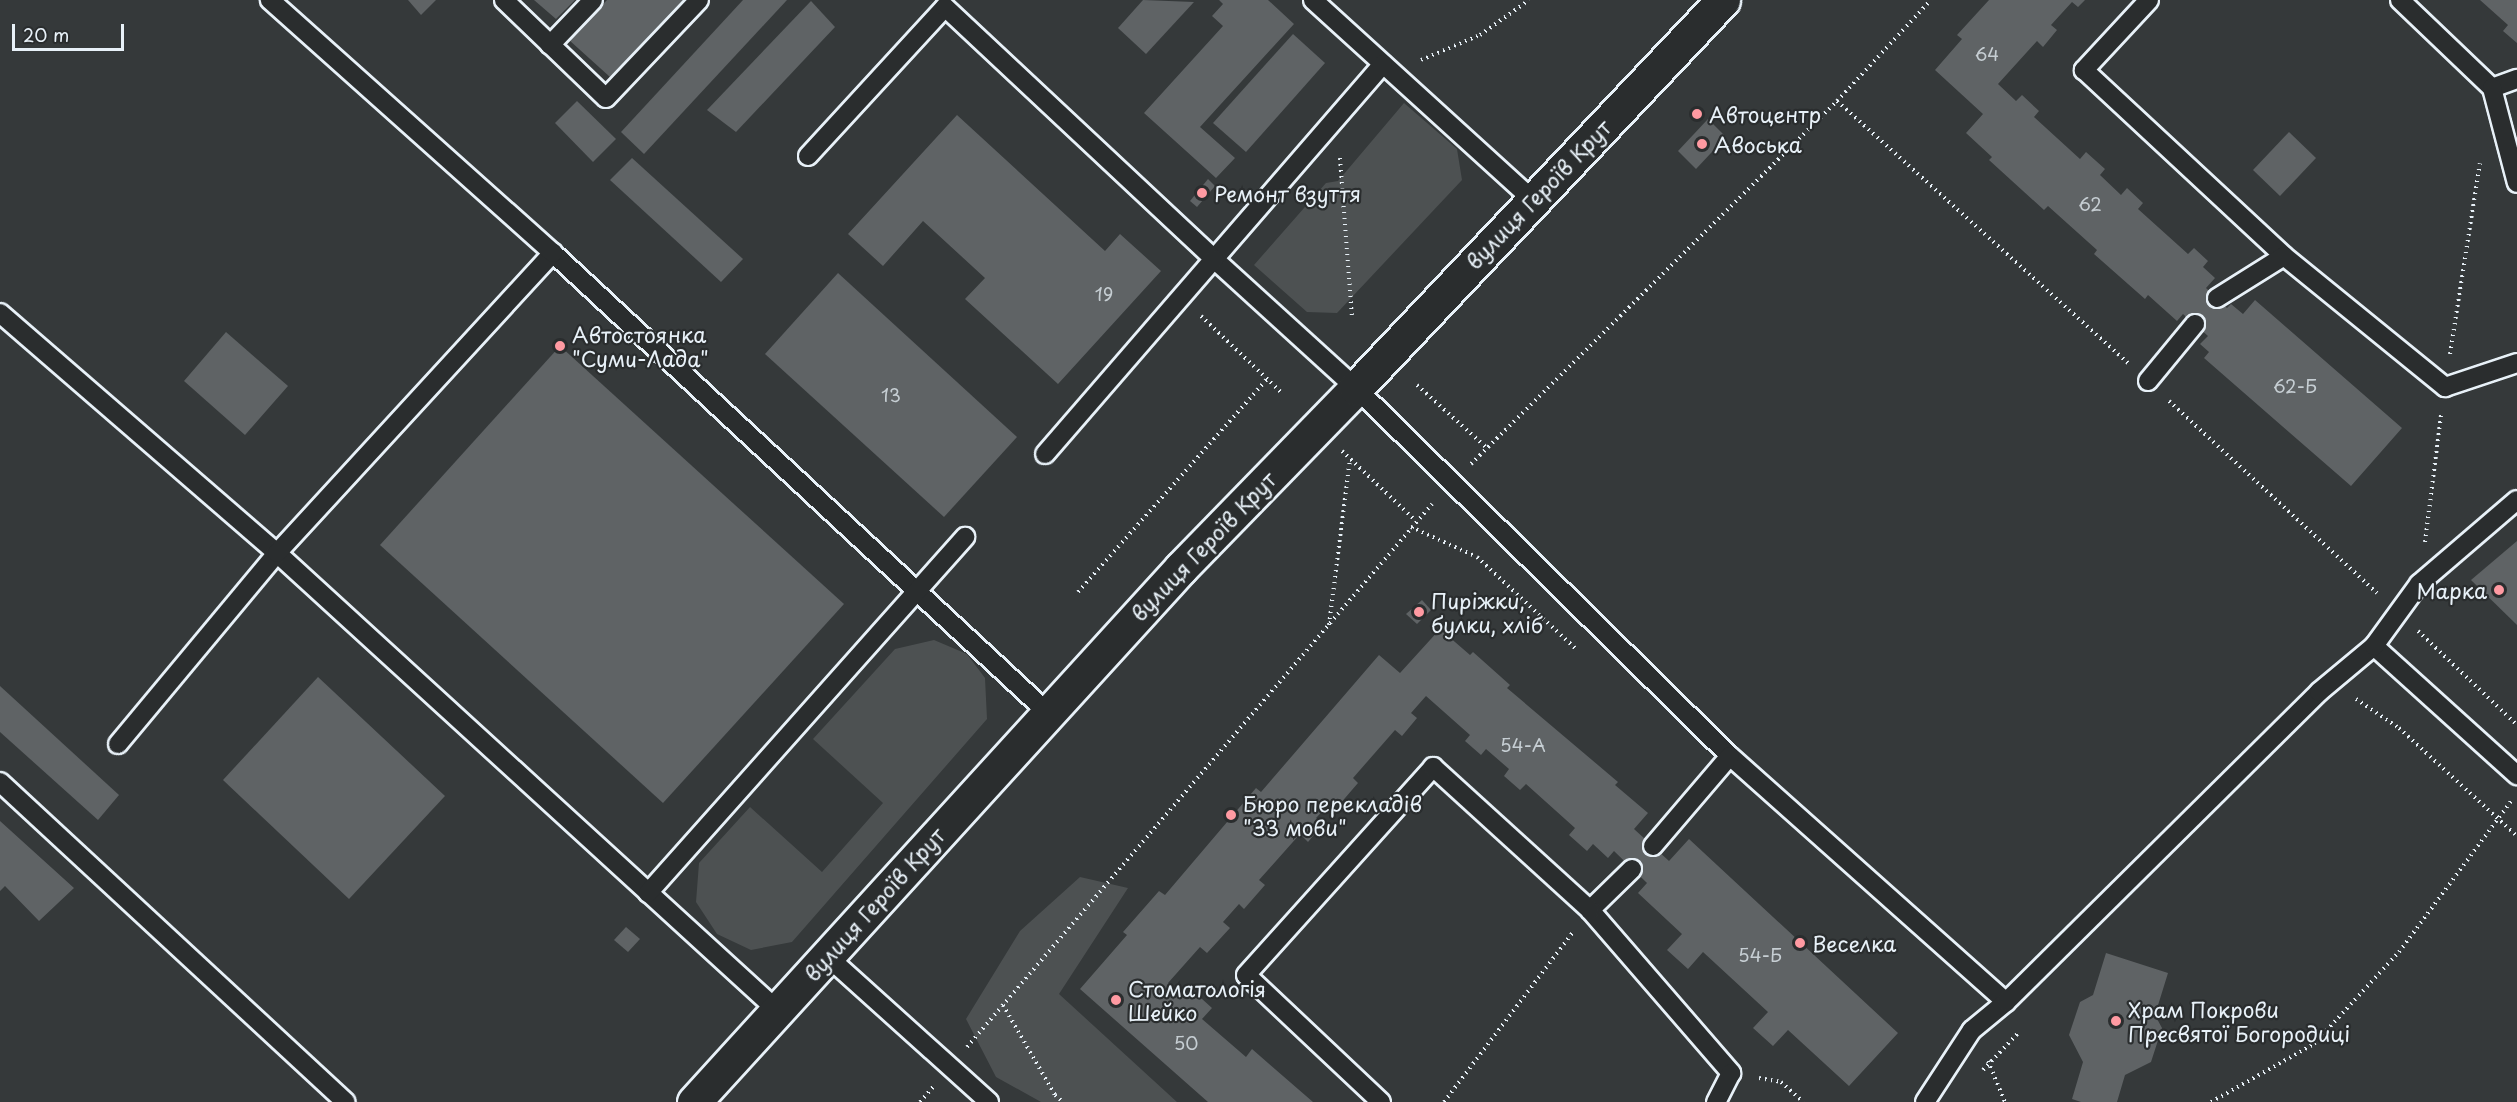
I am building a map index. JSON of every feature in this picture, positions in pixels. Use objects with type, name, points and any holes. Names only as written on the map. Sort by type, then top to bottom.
[{"type":"main road","name":"вулиця Героїв Крут","points":[[694,1102],[1181,568],[1356,388],[1532,199],[1723,0]]},
{"type":"lane","points":[[270,0],[553,254],[1048,713]]},
{"type":"lane","points":[[504,0],[606,98],[699,0]]},
{"type":"lane","points":[[550,45],[593,0]]},
{"type":"lane","points":[[1313,0],[1532,199]]},
{"type":"lane","points":[[2149,0],[2084,70],[2284,256],[2445,387],[2517,363]]},
{"type":"lane","points":[[2400,0],[2492,88],[2517,183]]},
{"type":"lane","points":[[808,156],[945,7],[1214,259],[1356,388],[1730,756],[2006,1002]]},
{"type":"lane","points":[[1045,454],[1337,117],[1388,68]]},
{"type":"lane","points":[[2492,88],[2517,79]]},
{"type":"lane","points":[[118,744],[277,553],[553,254]]},
{"type":"lane","points":[[2217,298],[2284,256]]},
{"type":"lane","points":[[0,314],[277,553],[777,1011]]},
{"type":"lane","points":[[2148,381],[2194,324]]},
{"type":"lane","points":[[1924,1102],[1972,1030],[2006,1002],[2319,692],[2374,646],[2419,584],[2517,500]]},
{"type":"lane","points":[[648,893],[964,537]]},
{"type":"lane","points":[[2374,646],[2517,775]]},
{"type":"lane","points":[[1653,846],[1730,756]]},
{"type":"lane","points":[[1381,1102],[1246,975],[1433,767],[1590,910],[1731,1073],[1716,1102]]},
{"type":"lane","points":[[0,782],[345,1102]]},
{"type":"lane","points":[[1590,910],[1632,869]]},
{"type":"lane","points":[[827,956],[989,1102]]},
{"type":"path","points":[[1388,68],[1480,35],[1529,0]]},
{"type":"path","points":[[920,1102],[1329,626],[1416,521],[1837,101],[1930,0]]},
{"type":"path","points":[[1837,101],[2148,381],[2517,726]]},
{"type":"path","points":[[1337,117],[1352,319]]},
{"type":"path","points":[[2419,584],[2445,387],[2481,157]]},
{"type":"path","points":[[1180,297],[1283,394]]},
{"type":"path","points":[[1078,591],[1267,379]]},
{"type":"path","points":[[1417,385],[1487,448]]},
{"type":"path","points":[[1340,449],[1416,521]]},
{"type":"path","points":[[1329,626],[1350,458]]},
{"type":"path","points":[[1411,527],[1477,557],[1582,654]]},
{"type":"path","points":[[2348,704],[2357,698],[2399,728],[2517,836]]},
{"type":"path","points":[[2211,1102],[2314,1044],[2399,952],[2517,794]]},
{"type":"path","points":[[1444,1102],[1590,910]]},
{"type":"path","points":[[1003,1005],[1055,1095],[1063,1102]]},
{"type":"path","points":[[1989,1063],[2022,1029]]},
{"type":"path","points":[[1972,1030],[2005,1102]]},
{"type":"path","points":[[1731,1073],[1780,1082],[1803,1102]]},
{"type":"shaded area","points":[[1404,103],[1457,149],[1462,180],[1337,313],[1307,312],[1254,265],[1326,183],[1338,181]]},
{"type":"shaded area","points":[[934,640],[967,654],[985,678],[987,719],[792,942],[751,950],[717,934],[696,902],[699,863],[750,807],[822,872],[883,803],[813,739],[895,649]]},
{"type":"shaded area","points":[[1080,877],[1128,888],[1059,994],[1177,1102],[1041,1102],[996,1077],[966,1019],[1020,931]]},
{"type":"building","points":[[408,0],[436,0],[421,15]]},
{"type":"building","points":[[534,0],[575,0],[556,19]]},
{"type":"building","points":[[607,0],[683,0],[610,77],[569,40]]},
{"type":"building","points":[[743,0],[787,0],[644,154],[621,132]]},
{"type":"building","points":[[1143,0],[1194,2],[1146,54],[1118,28]]},
{"type":"building","points":[[1219,0],[1268,0],[1294,24],[1200,127],[1235,158],[1216,178],[1144,113],[1223,26],[1212,16],[1223,4]]},
{"type":"building","points":[[1989,0],[2085,0],[2078,7],[2072,2],[2051,25],[2057,30],[2043,47],[2037,41],[1998,84],[2016,101],[2022,95],[2039,111],[2034,117],[2080,159],[2086,152],[2105,169],[2100,175],[2121,195],[2127,188],[2143,203],[2138,209],[2188,254],[2194,248],[2208,261],[2203,267],[2215,278],[2206,288],[2227,308],[2231,304],[2243,314],[2255,300],[2402,428],[2351,486],[2204,358],[2209,352],[2200,344],[2208,336],[2183,314],[2177,321],[2148,295],[2145,299],[2094,254],[2097,250],[2048,206],[2044,210],[1989,160],[1992,157],[1966,133],[1983,114],[1935,70],[1962,39],[1957,35]]},
{"type":"building","points":[[2480,0],[2517,0],[2517,43],[2503,31],[2508,25]]},
{"type":"building","points":[[811,1],[835,27],[736,132],[707,110]]},
{"type":"building","points":[[1293,34],[1325,63],[1246,152],[1213,123]]},
{"type":"building","points":[[577,101],[616,139],[593,162],[555,123]]},
{"type":"building","points":[[957,115],[1105,251],[1120,234],[1161,271],[1058,384],[965,299],[985,278],[923,221],[883,266],[848,234]]},
{"type":"building","name":"Авоська","points":[[1708,119],[1726,137],[1696,169],[1678,151]]},
{"type":"building","points":[[2289,132],[2316,158],[2280,196],[2253,170]]},
{"type":"building","points":[[632,158],[743,259],[721,282],[610,180]]},
{"type":"building","name":"Ремонт взуття","points":[[1208,179],[1215,186],[1197,207],[1190,201]]},
{"type":"building","points":[[838,273],[1017,437],[944,517],[765,354]]},
{"type":"building","points":[[226,332],[288,386],[245,435],[184,381]]},
{"type":"building","points":[[560,346],[844,604],[663,803],[380,545]]},
{"type":"building","name":"Марка","points":[[2517,541],[2517,625],[2471,580]]},
{"type":"building","name":"Пиріжки, булки, хліб","points":[[1422,600],[1431,610],[1417,624],[1406,614]]},
{"type":"building","points":[[1440,629],[1470,655],[1473,652],[1510,685],[1507,688],[1618,782],[1615,785],[1648,813],[1634,829],[1669,861],[1689,839],[1898,1033],[1849,1086],[1788,1030],[1773,1046],[1753,1028],[1768,1012],[1703,952],[1688,969],[1667,950],[1682,934],[1638,893],[1647,883],[1614,851],[1608,858],[1593,844],[1587,851],[1569,835],[1575,828],[1526,784],[1520,790],[1504,776],[1509,769],[1486,749],[1481,755],[1465,741],[1470,735],[1426,696],[1411,713],[1417,718],[1402,736],[1395,730],[1353,778],[1358,783],[1339,805],[1333,800],[1316,818],[1323,824],[1308,842],[1300,834],[1259,880],[1265,885],[1244,909],[1239,904],[1223,922],[1230,928],[1207,953],[1200,947],[1168,983],[1184,998],[1191,989],[1212,1008],[1202,1019],[1246,1057],[1252,1049],[1313,1102],[1208,1102],[1080,989],[1127,935],[1123,932],[1159,891],[1165,895],[1256,788],[1261,792],[1379,655],[1400,673]]},
{"type":"building","points":[[318,677],[445,796],[349,899],[223,780]]},
{"type":"building","points":[[0,686],[119,795],[98,820],[0,732]]},
{"type":"building","points":[[0,821],[74,888],[39,921],[5,886],[0,891]]},
{"type":"building","points":[[626,927],[640,939],[628,952],[614,940]]},
{"type":"building","name":"Храм Покрови Пресвятої Богородиці","points":[[2106,953],[2168,973],[2155,1015],[2162,1028],[2151,1062],[2125,1075],[2117,1102],[2081,1102],[2072,1099],[2083,1062],[2069,1035],[2080,1002],[2093,995]]},
{"type":"place","name":"Автоцентр","points":[[1697,114]]},
{"type":"place","name":"Авоська","points":[[1702,144]]},
{"type":"place","name":"Ремонт взуття","points":[[1202,193]]},
{"type":"place","name":"Автостоянка \"Суми-Лада\"","points":[[560,346]]},
{"type":"place","name":"Марка","points":[[2499,590]]},
{"type":"place","name":"Пиріжки, булки, хліб","points":[[1419,612]]},
{"type":"place","name":"Бюро перекладів \"33 мови\"","points":[[1231,815]]},
{"type":"place","name":"Веселка","points":[[1800,943]]},
{"type":"place","name":"Стоматологія Шейко","points":[[1116,1000]]},
{"type":"place","name":"Храм Покрови Пресвятої Богородиці","points":[[2116,1021]]}]
